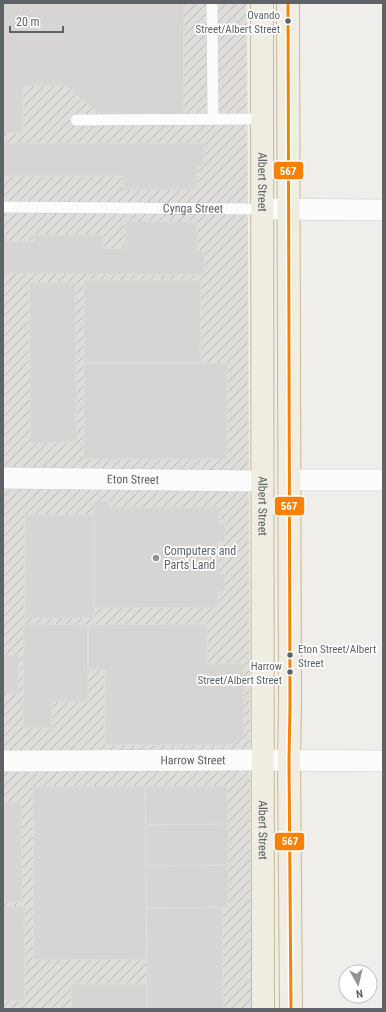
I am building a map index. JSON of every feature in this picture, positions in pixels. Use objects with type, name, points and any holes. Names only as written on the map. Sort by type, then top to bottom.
[{"type":"highway","name":"Albert Street","points":[[262,3],[263,1009]]},
{"type":"highway","points":[[288,3],[289,760],[291,1009]]},
{"type":"highway","points":[[263,481],[289,480]]},
{"type":"highway","points":[[263,620],[290,620]]},
{"type":"highway","points":[[263,705],[290,705]]},
{"type":"street","name":"Cynga Street","points":[[262,209],[383,210]]},
{"type":"street","name":"Eton Street","points":[[3,478],[263,481]]},
{"type":"street","points":[[289,480],[383,480]]},
{"type":"street","name":"Harrow Street","points":[[3,761],[383,761]]},
{"type":"lane","points":[[212,3],[213,119]]},
{"type":"lane","points":[[76,120],[262,119]]},
{"type":"lane","name":"Cynga Street","points":[[3,207],[262,209]]},
{"type":"shaded area","points":[[3,3],[247,3],[251,1009],[3,1009]]},
{"type":"building","points":[[3,3],[184,3],[183,114],[98,113],[66,86],[23,86],[23,133],[3,133]]},
{"type":"building","points":[[3,143],[204,143],[204,166],[197,166],[197,190],[123,190],[123,176],[3,176]]},
{"type":"building","points":[[126,221],[197,222],[197,251],[204,251],[204,275],[3,273],[3,234],[6,234],[6,241],[34,241],[34,235],[103,235],[103,249],[126,248]]},
{"type":"building","points":[[84,280],[201,280],[200,363],[84,363]]},
{"type":"building","points":[[75,282],[77,442],[31,443],[29,283]]},
{"type":"building","points":[[84,363],[227,363],[227,459],[84,459]]},
{"type":"building","name":"Computers and Parts Land","points":[[95,501],[109,501],[109,508],[219,508],[219,524],[225,524],[225,542],[218,542],[218,574],[225,574],[225,591],[218,591],[218,607],[94,608]]},
{"type":"building","points":[[25,515],[94,515],[94,618],[25,618]]},
{"type":"building","points":[[24,624],[88,625],[88,702],[52,702],[52,728],[23,728]]},
{"type":"building","points":[[207,624],[207,664],[243,663],[244,734],[233,745],[105,745],[105,670],[88,670],[88,625]]},
{"type":"building","points":[[3,655],[19,655],[18,694],[3,694]]},
{"type":"building","points":[[145,786],[227,786],[228,824],[146,825]]},
{"type":"building","points":[[145,786],[147,959],[34,960],[33,787]]},
{"type":"building","points":[[3,802],[21,802],[22,902],[3,902]]},
{"type":"building","points":[[228,824],[228,865],[146,866],[146,825]]},
{"type":"building","points":[[228,865],[228,907],[146,908],[146,866]]},
{"type":"building","points":[[24,906],[25,1001],[3,1001],[3,907]]},
{"type":"building","points":[[222,907],[223,1009],[147,1009],[146,908]]},
{"type":"building","points":[[72,984],[147,984],[147,1009],[71,1009]]},
{"type":"transit line","name":"567","points":[[288,3],[289,760],[291,1009]]},
{"type":"place","name":"Ovando Street/Albert Street","points":[[288,21]]},
{"type":"place","name":"Computers and Parts Land","points":[[156,558]]},
{"type":"place","name":"Eton Street/Albert Street","points":[[290,655]]},
{"type":"place","name":"Harrow Street/Albert Street","points":[[290,672]]}]
